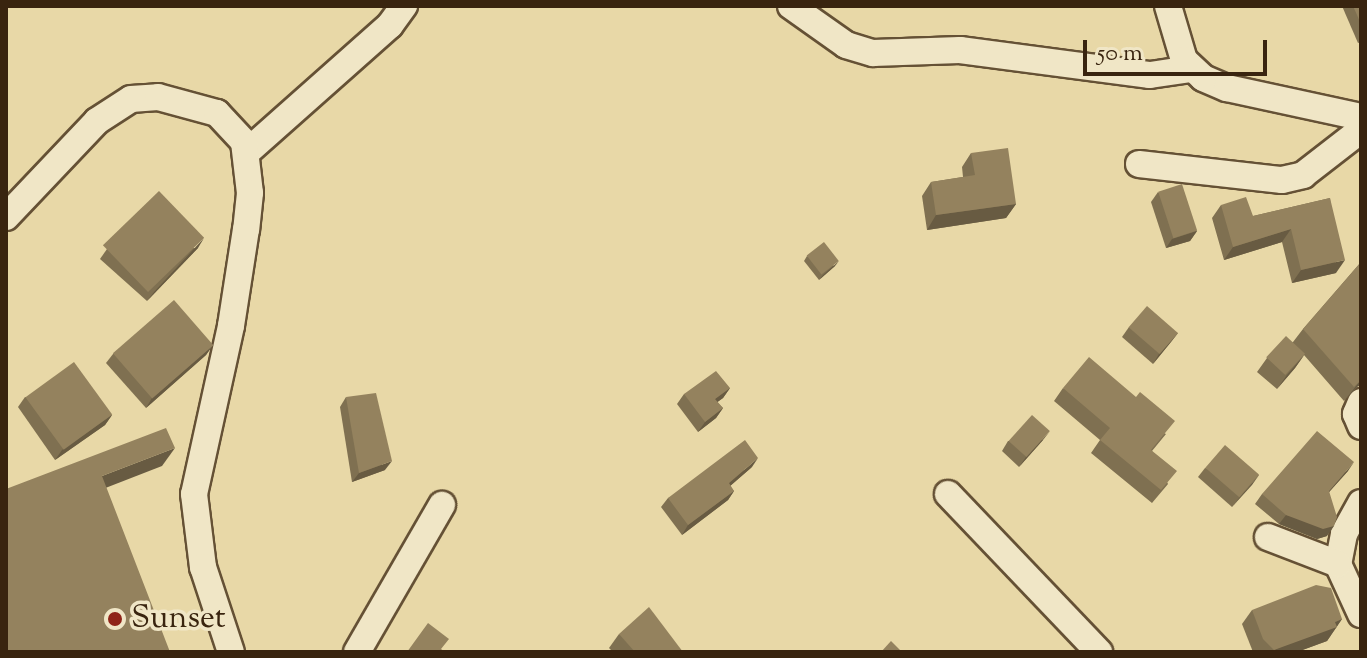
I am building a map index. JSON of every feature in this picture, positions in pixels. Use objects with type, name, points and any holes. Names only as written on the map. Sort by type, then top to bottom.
[{"type":"street","points":[[247,152],[390,25],[404,6]]},
{"type":"street","points":[[791,6],[846,45],[873,53],[960,50],[1150,75],[1190,69]]},
{"type":"street","points":[[1168,6],[1178,46],[1190,69],[1227,88],[1361,117]]},
{"type":"street","points":[[6,217],[97,121],[131,99],[173,99],[217,113],[236,130],[247,152],[250,193],[234,312],[194,494],[203,567],[231,652]]},
{"type":"street","points":[[1139,164],[1282,180],[1303,175],[1361,130]]},
{"type":"street","points":[[1361,402],[1356,414],[1361,426]]},
{"type":"street","points":[[948,494],[1099,652]]},
{"type":"street","points":[[1361,503],[1344,534],[1338,564],[1361,614]]},
{"type":"street","points":[[357,652],[442,505]]},
{"type":"street","points":[[1268,537],[1338,564]]},
{"type":"building","points":[[1353,6],[1361,6],[1361,24]]},
{"type":"building","points":[[1008,148],[1016,204],[936,215],[931,182],[975,175],[971,153]]},
{"type":"building","points":[[1182,184],[1197,231],[1173,238],[1158,192]]},
{"type":"building","points":[[159,191],[204,238],[148,292],[103,245]]},
{"type":"building","points":[[1246,197],[1253,216],[1330,198],[1345,260],[1301,270],[1291,229],[1233,247],[1221,205]]},
{"type":"building","points":[[824,242],[839,261],[821,274],[807,256]]},
{"type":"building","points":[[1361,262],[1361,380],[1354,387],[1303,329]]},
{"type":"building","points":[[174,300],[213,345],[152,398],[113,353]]},
{"type":"building","points":[[1147,306],[1178,333],[1160,354],[1129,327]]},
{"type":"building","points":[[1286,336],[1305,354],[1285,375],[1266,357]]},
{"type":"building","points":[[1089,357],[1136,397],[1140,392],[1175,421],[1151,450],[1177,471],[1161,490],[1100,440],[1110,428],[1063,388]]},
{"type":"building","points":[[74,362],[112,415],[64,450],[25,397]]},
{"type":"building","points":[[716,371],[730,388],[715,399],[723,408],[705,422],[684,394]]},
{"type":"building","points":[[376,393],[392,461],[359,473],[346,397]]},
{"type":"building","points":[[1032,415],[1050,431],[1026,457],[1009,441]]},
{"type":"building","points":[[166,428],[175,448],[102,476],[170,652],[6,652],[6,489]]},
{"type":"building","points":[[1317,431],[1354,462],[1329,491],[1337,517],[1334,526],[1323,529],[1286,515],[1262,494]]},
{"type":"building","points":[[745,440],[758,458],[729,483],[734,491],[688,525],[668,498]]},
{"type":"building","points":[[1225,445],[1259,475],[1239,497],[1205,468]]},
{"type":"building","points":[[1316,585],[1331,588],[1342,619],[1335,622],[1337,627],[1274,650],[1263,639],[1252,610]]},
{"type":"building","points":[[649,607],[683,652],[635,652],[619,634]]},
{"type":"building","points":[[428,623],[449,639],[441,649],[445,652],[407,652]]},
{"type":"building","points":[[891,641],[902,652],[881,652]]},
{"type":"place","name":"Sunset","points":[[115,619]]}]
